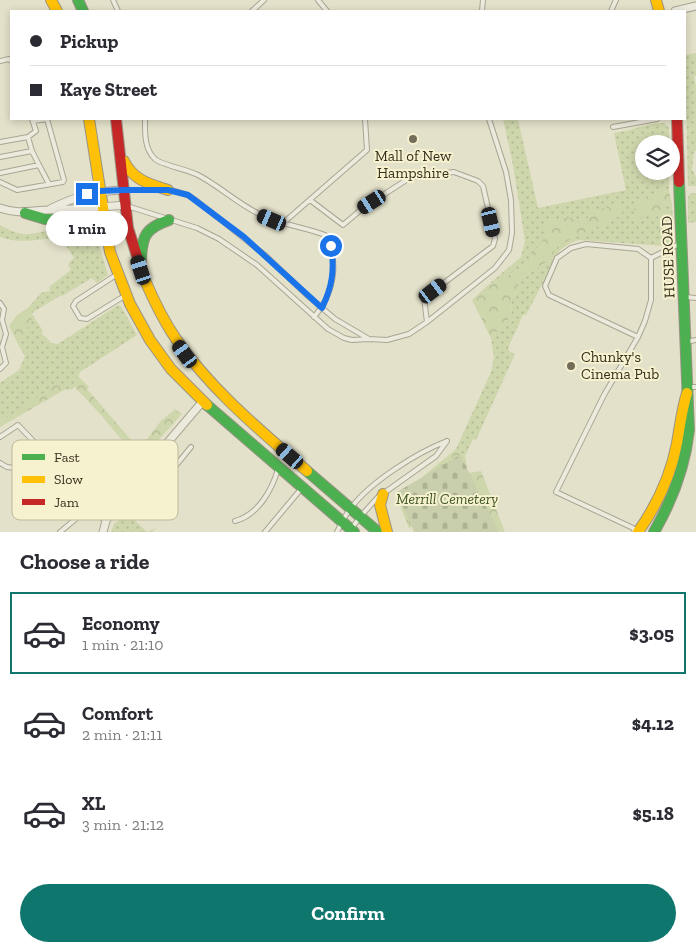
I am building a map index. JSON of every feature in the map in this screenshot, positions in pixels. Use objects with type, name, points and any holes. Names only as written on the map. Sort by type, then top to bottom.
[{"type":"main road","points":[[89,120],[107,240],[126,295],[138,321],[171,369],[203,401],[342,521],[351,531]]},
{"type":"main road","points":[[116,120],[125,205],[132,242],[141,270],[166,326],[185,354],[205,378],[244,416],[378,532]]},
{"type":"main road","name":"HUSE ROAD","points":[[655,532],[674,495],[684,467],[692,423],[690,389],[691,341],[684,297],[677,120]]},
{"type":"main road","points":[[121,154],[127,169],[132,175],[142,181],[168,190]]},
{"type":"main road","points":[[25,213],[45,219],[86,224],[107,240]]},
{"type":"main road","points":[[141,270],[141,246],[144,234],[152,226],[169,220]]},
{"type":"main road","name":"HUSE ROAD","points":[[637,530],[652,513],[668,478],[677,442],[682,405],[690,389]]},
{"type":"main road","points":[[383,494],[380,505],[387,532]]},
{"type":"street","points":[[679,10],[696,6]]},
{"type":"street","points":[[47,210],[64,202],[99,191],[124,190]]},
{"type":"street","points":[[0,208],[25,213],[125,205]]},
{"type":"street","points":[[169,440],[203,401]]},
{"type":"street","points":[[103,532],[106,521]]},
{"type":"lane","points":[[253,10],[264,0]]},
{"type":"lane","points":[[318,0],[326,10]]},
{"type":"lane","points":[[0,142],[28,138],[36,131],[33,120]]},
{"type":"lane","points":[[0,182],[17,190],[63,182],[47,120]]},
{"type":"lane","points":[[145,120],[147,144],[154,159],[198,175],[244,205],[282,224],[308,229],[325,235],[331,246],[334,260],[333,281],[322,308],[314,317]]},
{"type":"lane","points":[[282,224],[367,150],[365,120]]},
{"type":"lane","points":[[125,205],[198,228],[219,238],[268,274],[328,329],[344,338],[352,340],[387,340],[409,334],[427,322],[495,268],[509,250],[512,233],[511,200],[506,172],[489,120]]},
{"type":"lane","points":[[613,127],[652,120]]},
{"type":"lane","points":[[28,138],[32,151],[49,184]]},
{"type":"lane","points":[[0,157],[32,151]]},
{"type":"lane","points":[[0,173],[39,165]]},
{"type":"lane","points":[[310,200],[343,225],[362,208],[412,177],[454,172],[478,181],[483,186],[495,239],[493,246],[424,298],[427,322]]},
{"type":"lane","points":[[124,190],[168,190],[188,195],[244,237],[336,320],[369,339]]},
{"type":"lane","points":[[651,258],[682,242]]},
{"type":"lane","points":[[638,337],[549,295],[545,286],[558,258],[571,248],[586,244],[638,249],[651,258]]},
{"type":"lane","points":[[651,258],[651,300],[638,337],[608,388],[556,492],[637,530],[655,532]]},
{"type":"lane","points":[[118,274],[76,301],[73,306],[80,318],[87,319],[126,295]]},
{"type":"lane","points":[[684,297],[696,298]]},
{"type":"lane","points":[[0,302],[4,309],[2,320],[6,334],[2,347],[6,363],[0,369]]},
{"type":"lane","points":[[0,437],[18,425],[32,440]]},
{"type":"lane","points":[[337,532],[350,508],[374,486],[422,452],[447,441],[436,456],[383,494],[360,517],[351,531]]},
{"type":"lane","points":[[178,463],[192,447]]},
{"type":"lane","points":[[0,463],[12,468]]},
{"type":"lane","points":[[235,521],[249,516],[264,499],[273,486],[279,467]]},
{"type":"lane","points":[[264,532],[303,487]]},
{"type":"lane","points":[[60,532],[74,520]]},
{"type":"green space","points":[[696,53],[696,76],[694,76],[696,86],[696,151],[694,151],[692,169],[696,177],[696,186],[688,186],[686,55]]},
{"type":"green space","points":[[503,120],[518,120],[538,208],[626,190],[614,133],[651,124],[664,123],[669,128],[669,135],[635,135],[635,180],[669,180],[669,191],[655,193],[641,217],[652,214],[659,215],[659,238],[664,218],[661,207],[672,204],[674,238],[670,245],[579,240],[560,250],[526,315],[523,315],[508,348],[510,352],[515,354],[476,440],[473,439],[465,456],[456,449],[491,372],[494,358],[491,338],[512,315],[511,298],[518,291],[519,280],[548,261],[558,245],[622,215],[586,220],[562,217],[534,252],[530,264],[488,285],[521,257],[525,241],[513,165]]},
{"type":"green space","points":[[669,191],[672,204],[661,207],[664,211],[665,220],[669,223],[663,237],[659,238],[658,215],[646,215],[637,222],[633,216],[634,209],[645,197]]},
{"type":"green space","points":[[691,193],[696,193],[696,222],[688,223],[688,196]]},
{"type":"green space","points":[[623,205],[622,215],[559,245],[548,261],[519,280],[518,291],[511,298],[512,315],[491,338],[472,300],[488,285],[530,264],[534,252],[544,238],[546,224],[562,217],[586,220],[593,210]]},
{"type":"green space","points":[[0,225],[22,234],[70,226],[85,229],[97,243],[108,275],[97,283],[92,278],[32,313],[32,309],[28,308],[41,293],[50,291],[49,287],[71,270],[68,264],[74,258],[61,238],[16,241],[0,237]]},
{"type":"green space","points":[[118,305],[121,306],[137,335],[80,372],[73,389],[64,390],[59,384],[0,422],[0,383],[19,370],[25,356],[19,346],[32,318],[32,314],[43,331],[41,332],[44,336],[51,343],[58,344]]},
{"type":"green space","points":[[28,308],[32,309],[32,318],[19,346],[9,326],[17,315]]},
{"type":"green space","points":[[78,376],[131,440],[122,440],[74,386]]},
{"type":"green space","points":[[59,383],[64,390],[0,427],[0,422]]},
{"type":"green space","points":[[175,409],[182,414],[158,440],[140,440],[147,439],[161,421]]},
{"type":"green space","name":"Merrill Cemetery","points":[[456,449],[465,456],[468,473],[481,471],[505,532],[421,523],[409,528],[397,498]]},
{"type":"green space","name":"Merrill Cemetery","points":[[460,455],[499,532],[414,532],[397,492]]},
{"type":"green space","points":[[120,520],[134,520],[147,532],[111,532],[114,524]]},
{"type":"traffic: fast","points":[[78,0],[83,10]]},
{"type":"traffic: fast","points":[[654,532],[677,482],[685,457],[689,430],[679,182]]},
{"type":"traffic: fast","points":[[25,213],[45,219],[86,224],[107,240]]},
{"type":"traffic: fast","points":[[141,260],[144,238],[155,226],[169,220]]},
{"type":"traffic: fast","points":[[207,405],[354,532]]},
{"type":"traffic: fast","points":[[307,471],[378,532]]},
{"type":"traffic: slow","points":[[51,0],[56,10]]},
{"type":"traffic: slow","points":[[656,0],[659,10]]},
{"type":"traffic: slow","points":[[89,120],[110,252],[130,304],[150,340],[171,369],[207,405]]},
{"type":"traffic: slow","points":[[124,161],[137,177],[168,190]]},
{"type":"traffic: slow","points":[[144,278],[171,332],[205,376],[237,409],[307,471]]},
{"type":"traffic: slow","points":[[638,532],[657,500],[667,478],[677,443],[687,393]]},
{"type":"traffic: slow","points":[[383,494],[380,505],[387,532]]},
{"type":"traffic: jam","points":[[116,120],[128,228],[144,278]]},
{"type":"traffic: jam","points":[[677,120],[679,182]]},
{"type":"place","name":"Mall of New Hampshire","points":[[413,139]]},
{"type":"place","name":"Chunky's Cinema Pub","points":[[571,366]]},
{"type":"route","points":[[87,194],[99,191],[168,190],[188,195],[244,237],[322,308],[333,281],[334,260],[331,246]]}]
